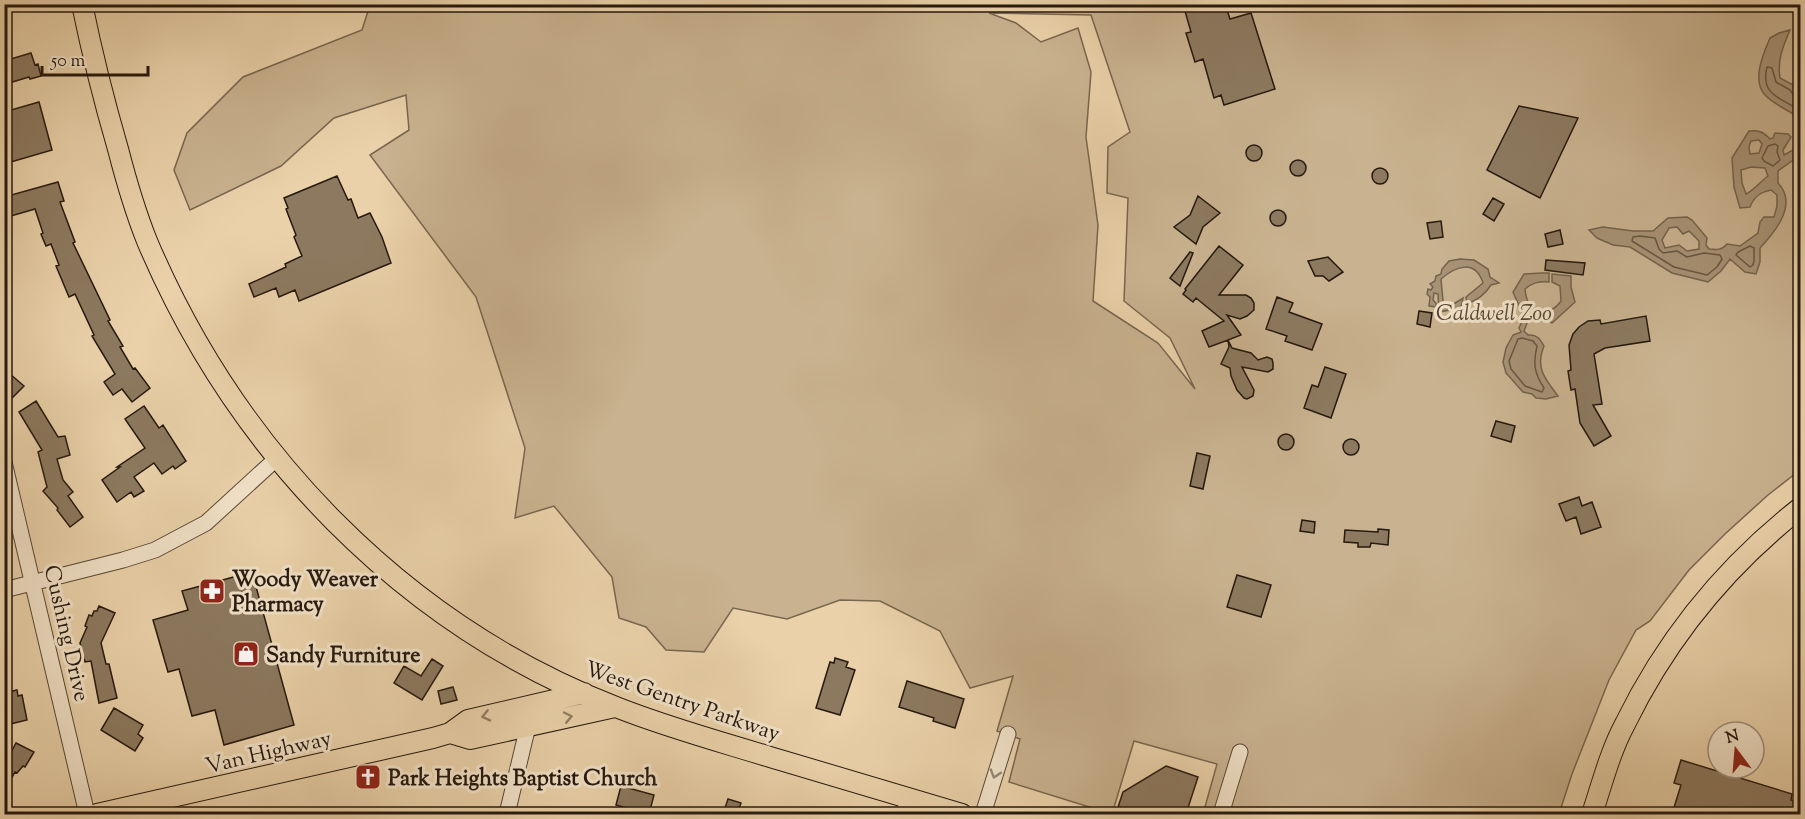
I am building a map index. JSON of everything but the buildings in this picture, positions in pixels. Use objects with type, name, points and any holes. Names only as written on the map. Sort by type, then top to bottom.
[{"type":"main road","name":"West Gentry Parkway","points":[[82,4],[112,128],[134,204],[147,240],[177,303],[232,399],[276,459],[357,544],[413,592],[492,646],[553,679],[615,707],[906,806],[962,814]]},
{"type":"main road","points":[[1592,814],[1624,725],[1651,676],[1684,626],[1707,596],[1743,557],[1800,508]]},
{"type":"main road","name":"Van Highway","points":[[97,814],[450,734],[468,720],[584,693]]},
{"type":"main road","name":"Van Highway","points":[[450,734],[470,739],[615,707]]},
{"type":"street","points":[[4,590],[155,550],[206,523],[276,459]]},
{"type":"street","name":"Cushing Drive","points":[[4,462],[87,814]]},
{"type":"street","points":[[507,814],[528,726]]},
{"type":"street","points":[[983,814],[1008,735]]},
{"type":"street","points":[[1221,814],[1240,752]]},
{"type":"green space","name":"Caldwell Zoo","points":[[370,5],[1800,5],[1800,470],[1725,534],[1689,570],[1650,621],[1636,630],[1609,680],[1572,774],[1559,814],[1203,814],[1217,764],[1134,741],[1112,814],[1009,782],[1020,739],[997,731],[1013,676],[970,688],[940,631],[880,601],[840,600],[787,619],[733,608],[704,652],[666,650],[646,627],[619,618],[612,577],[554,506],[515,518],[525,448],[476,297],[370,155],[409,130],[406,95],[334,118],[281,166],[190,210],[174,170],[187,133],[243,77],[362,30]],"holes":[[[989,13],[1091,15],[1130,132],[1108,147],[1107,193],[1128,198],[1124,301],[1170,338],[1195,389],[1158,343],[1093,301],[1098,225],[1086,137],[1091,72],[1078,28],[1041,42],[1016,23]]]},
{"type":"water","points":[[1790,30],[1781,54],[1779,72],[1780,78],[1795,86],[1800,96],[1800,137],[1798,117],[1766,96],[1759,83],[1764,52],[1770,38]]},
{"type":"water","points":[[1749,131],[1761,132],[1770,139],[1775,133],[1788,134],[1791,137],[1783,150],[1784,155],[1795,149],[1800,137],[1800,155],[1778,171],[1778,183],[1784,191],[1786,200],[1785,208],[1778,226],[1760,248],[1760,262],[1756,274],[1745,272],[1730,259],[1708,282],[1672,273],[1630,247],[1613,245],[1597,238],[1589,230],[1603,227],[1653,231],[1668,218],[1687,217],[1707,238],[1706,245],[1709,249],[1719,249],[1727,244],[1740,246],[1758,233],[1760,222],[1764,217],[1774,217],[1777,195],[1771,190],[1764,192],[1750,207],[1740,208],[1734,187],[1732,158]],"holes":[[[1759,140],[1762,144],[1759,153],[1750,154],[1751,141]],[[1751,167],[1765,168],[1768,176],[1746,194],[1741,170]],[[1677,227],[1683,234],[1689,231],[1699,241],[1699,249],[1687,251],[1679,245],[1665,248],[1662,240],[1669,228]]]},
{"type":"water","points":[[1474,260],[1488,269],[1490,277],[1499,283],[1491,285],[1480,297],[1467,303],[1466,297],[1483,283],[1475,270],[1459,268],[1441,279],[1443,301],[1449,307],[1463,298],[1461,308],[1439,312],[1438,294],[1434,293],[1433,300],[1436,307],[1429,306],[1428,289],[1431,290],[1433,287],[1430,284],[1435,281],[1436,276],[1441,274],[1449,261]]},
{"type":"water","points":[[1549,273],[1549,282],[1536,283],[1525,289],[1532,308],[1537,313],[1551,310],[1561,301],[1560,286],[1552,282],[1552,274],[1571,276],[1575,302],[1552,323],[1546,319],[1541,321],[1536,316],[1529,318],[1524,331],[1538,338],[1544,346],[1541,354],[1541,367],[1545,379],[1558,396],[1546,399],[1536,398],[1532,394],[1523,392],[1506,373],[1503,362],[1506,348],[1513,335],[1521,332],[1519,328],[1524,317],[1513,292],[1524,274]]},
{"type":"place","name":"Woody Weaver Pharmacy","points":[[212,591]]},
{"type":"place","name":"Sandy Furniture","points":[[246,654]]},
{"type":"place","name":"Park Heights Baptist Church","points":[[368,777]]}]
